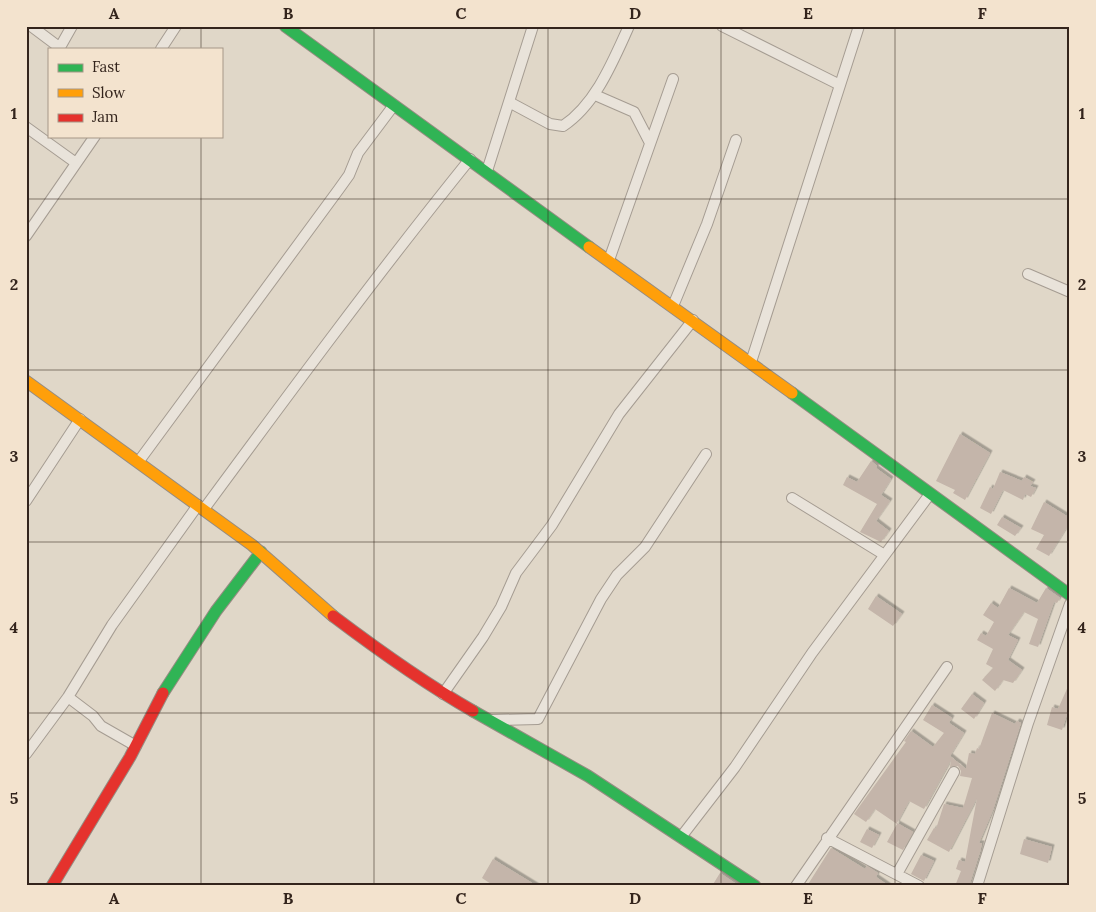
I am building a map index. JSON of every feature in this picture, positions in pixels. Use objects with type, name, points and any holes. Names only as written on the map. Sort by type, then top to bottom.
[{"type":"street","points":[[31,26],[59,48],[72,26]]},
{"type":"street","points":[[162,26],[174,30],[162,48]]},
{"type":"street","points":[[285,26],[1070,595]]},
{"type":"street","points":[[487,171],[533,26]]},
{"type":"street","points":[[509,102],[560,127],[567,124],[595,95],[629,26]]},
{"type":"street","points":[[722,26],[840,85]]},
{"type":"street","points":[[751,362],[859,26]]},
{"type":"street","points":[[609,260],[673,79]]},
{"type":"street","points":[[595,95],[634,112],[650,143]]},
{"type":"street","points":[[139,461],[339,190],[349,175],[358,153],[394,105]]},
{"type":"street","points":[[26,127],[76,163]]},
{"type":"street","points":[[46,141],[48,134]]},
{"type":"street","points":[[26,236],[94,138]]},
{"type":"street","points":[[673,306],[707,224],[736,140]]},
{"type":"street","points":[[26,754],[68,698],[112,625],[318,353],[470,159]]},
{"type":"street","points":[[1028,274],[1070,292]]},
{"type":"street","points":[[443,694],[484,637],[501,607],[516,572],[552,525],[619,414],[693,320]]},
{"type":"street","points":[[27,383],[139,461],[261,552],[319,605],[350,630],[443,694],[588,776],[755,886]]},
{"type":"street","points":[[26,502],[80,419]]},
{"type":"street","points":[[488,719],[538,719],[600,599],[617,575],[645,548],[706,454]]},
{"type":"street","points":[[681,837],[735,767],[812,652],[883,554],[930,494]]},
{"type":"street","points":[[792,498],[883,554]]},
{"type":"street","points":[[52,886],[136,746],[172,678],[216,611],[261,552]]},
{"type":"street","points":[[977,886],[1028,723],[1070,604]]},
{"type":"street","points":[[796,886],[827,838],[892,748],[947,666]]},
{"type":"street","points":[[68,698],[93,716],[101,726],[136,746]]},
{"type":"street","points":[[897,874],[954,772]]},
{"type":"street","points":[[827,838],[919,886]]},
{"type":"building","points":[[960,434],[990,453],[965,500],[953,493],[955,490],[936,481]]},
{"type":"building","points":[[871,461],[877,466],[876,468],[891,479],[881,495],[890,501],[876,521],[889,531],[881,542],[860,532],[877,504],[843,485],[847,477],[857,482]]},
{"type":"building","points":[[1000,472],[1022,481],[1024,477],[1033,482],[1030,486],[1036,488],[1031,497],[1025,494],[1023,500],[1003,490],[991,514],[980,508],[990,487],[993,489]]},
{"type":"building","points":[[1044,502],[1070,518],[1070,522],[1049,556],[1036,549],[1044,535],[1031,529]]},
{"type":"building","points":[[1002,517],[1021,528],[1015,536],[997,525]]},
{"type":"building","points":[[1009,588],[1037,603],[1046,588],[1060,598],[1057,603],[1054,602],[1038,647],[1029,644],[1038,619],[1024,612],[1008,635],[1018,640],[1008,660],[1022,670],[1013,683],[1003,680],[995,691],[982,680],[993,668],[986,664],[993,649],[977,640],[981,633],[986,636],[994,622],[983,615],[991,603],[998,608]]},
{"type":"building","points":[[876,596],[902,614],[893,626],[868,609]]},
{"type":"building","points":[[1070,682],[1070,705],[1062,730],[1047,725],[1052,707],[1058,709]]},
{"type":"building","points":[[972,694],[984,703],[974,719],[961,709]]},
{"type":"building","points":[[932,705],[952,718],[949,723],[964,733],[950,756],[966,769],[969,753],[975,754],[977,748],[979,749],[992,713],[1015,724],[1017,721],[1021,723],[993,810],[979,843],[982,843],[980,852],[969,886],[955,886],[961,871],[956,869],[959,860],[965,862],[977,798],[949,852],[927,840],[934,828],[936,829],[944,804],[963,808],[972,778],[960,776],[961,771],[958,766],[950,767],[951,760],[924,809],[909,801],[897,823],[913,832],[903,850],[887,842],[897,824],[875,809],[866,822],[854,814],[906,742],[904,741],[911,731],[933,747],[944,733],[923,720]]},
{"type":"building","points":[[867,829],[879,835],[872,848],[860,842]]},
{"type":"building","points":[[1024,839],[1052,847],[1048,863],[1020,854]]},
{"type":"building","points":[[831,848],[865,869],[867,866],[878,873],[876,877],[889,886],[807,886]]},
{"type":"building","points":[[921,855],[934,861],[924,881],[911,874]]},
{"type":"building","points":[[493,859],[537,886],[494,886],[482,878]]},
{"type":"building","points":[[720,873],[739,886],[712,886]]},
{"type":"traffic: fast","points":[[285,26],[589,247]]},
{"type":"traffic: fast","points":[[792,393],[1070,595]]},
{"type":"traffic: fast","points":[[163,693],[216,611],[261,552]]},
{"type":"traffic: fast","points":[[473,711],[588,776],[755,886]]},
{"type":"traffic: slow","points":[[589,247],[792,393]]},
{"type":"traffic: slow","points":[[26,381],[252,545],[333,616]]},
{"type":"traffic: jam","points":[[333,616],[402,666],[473,711]]},
{"type":"traffic: jam","points":[[52,886],[130,757],[163,693]]}]
